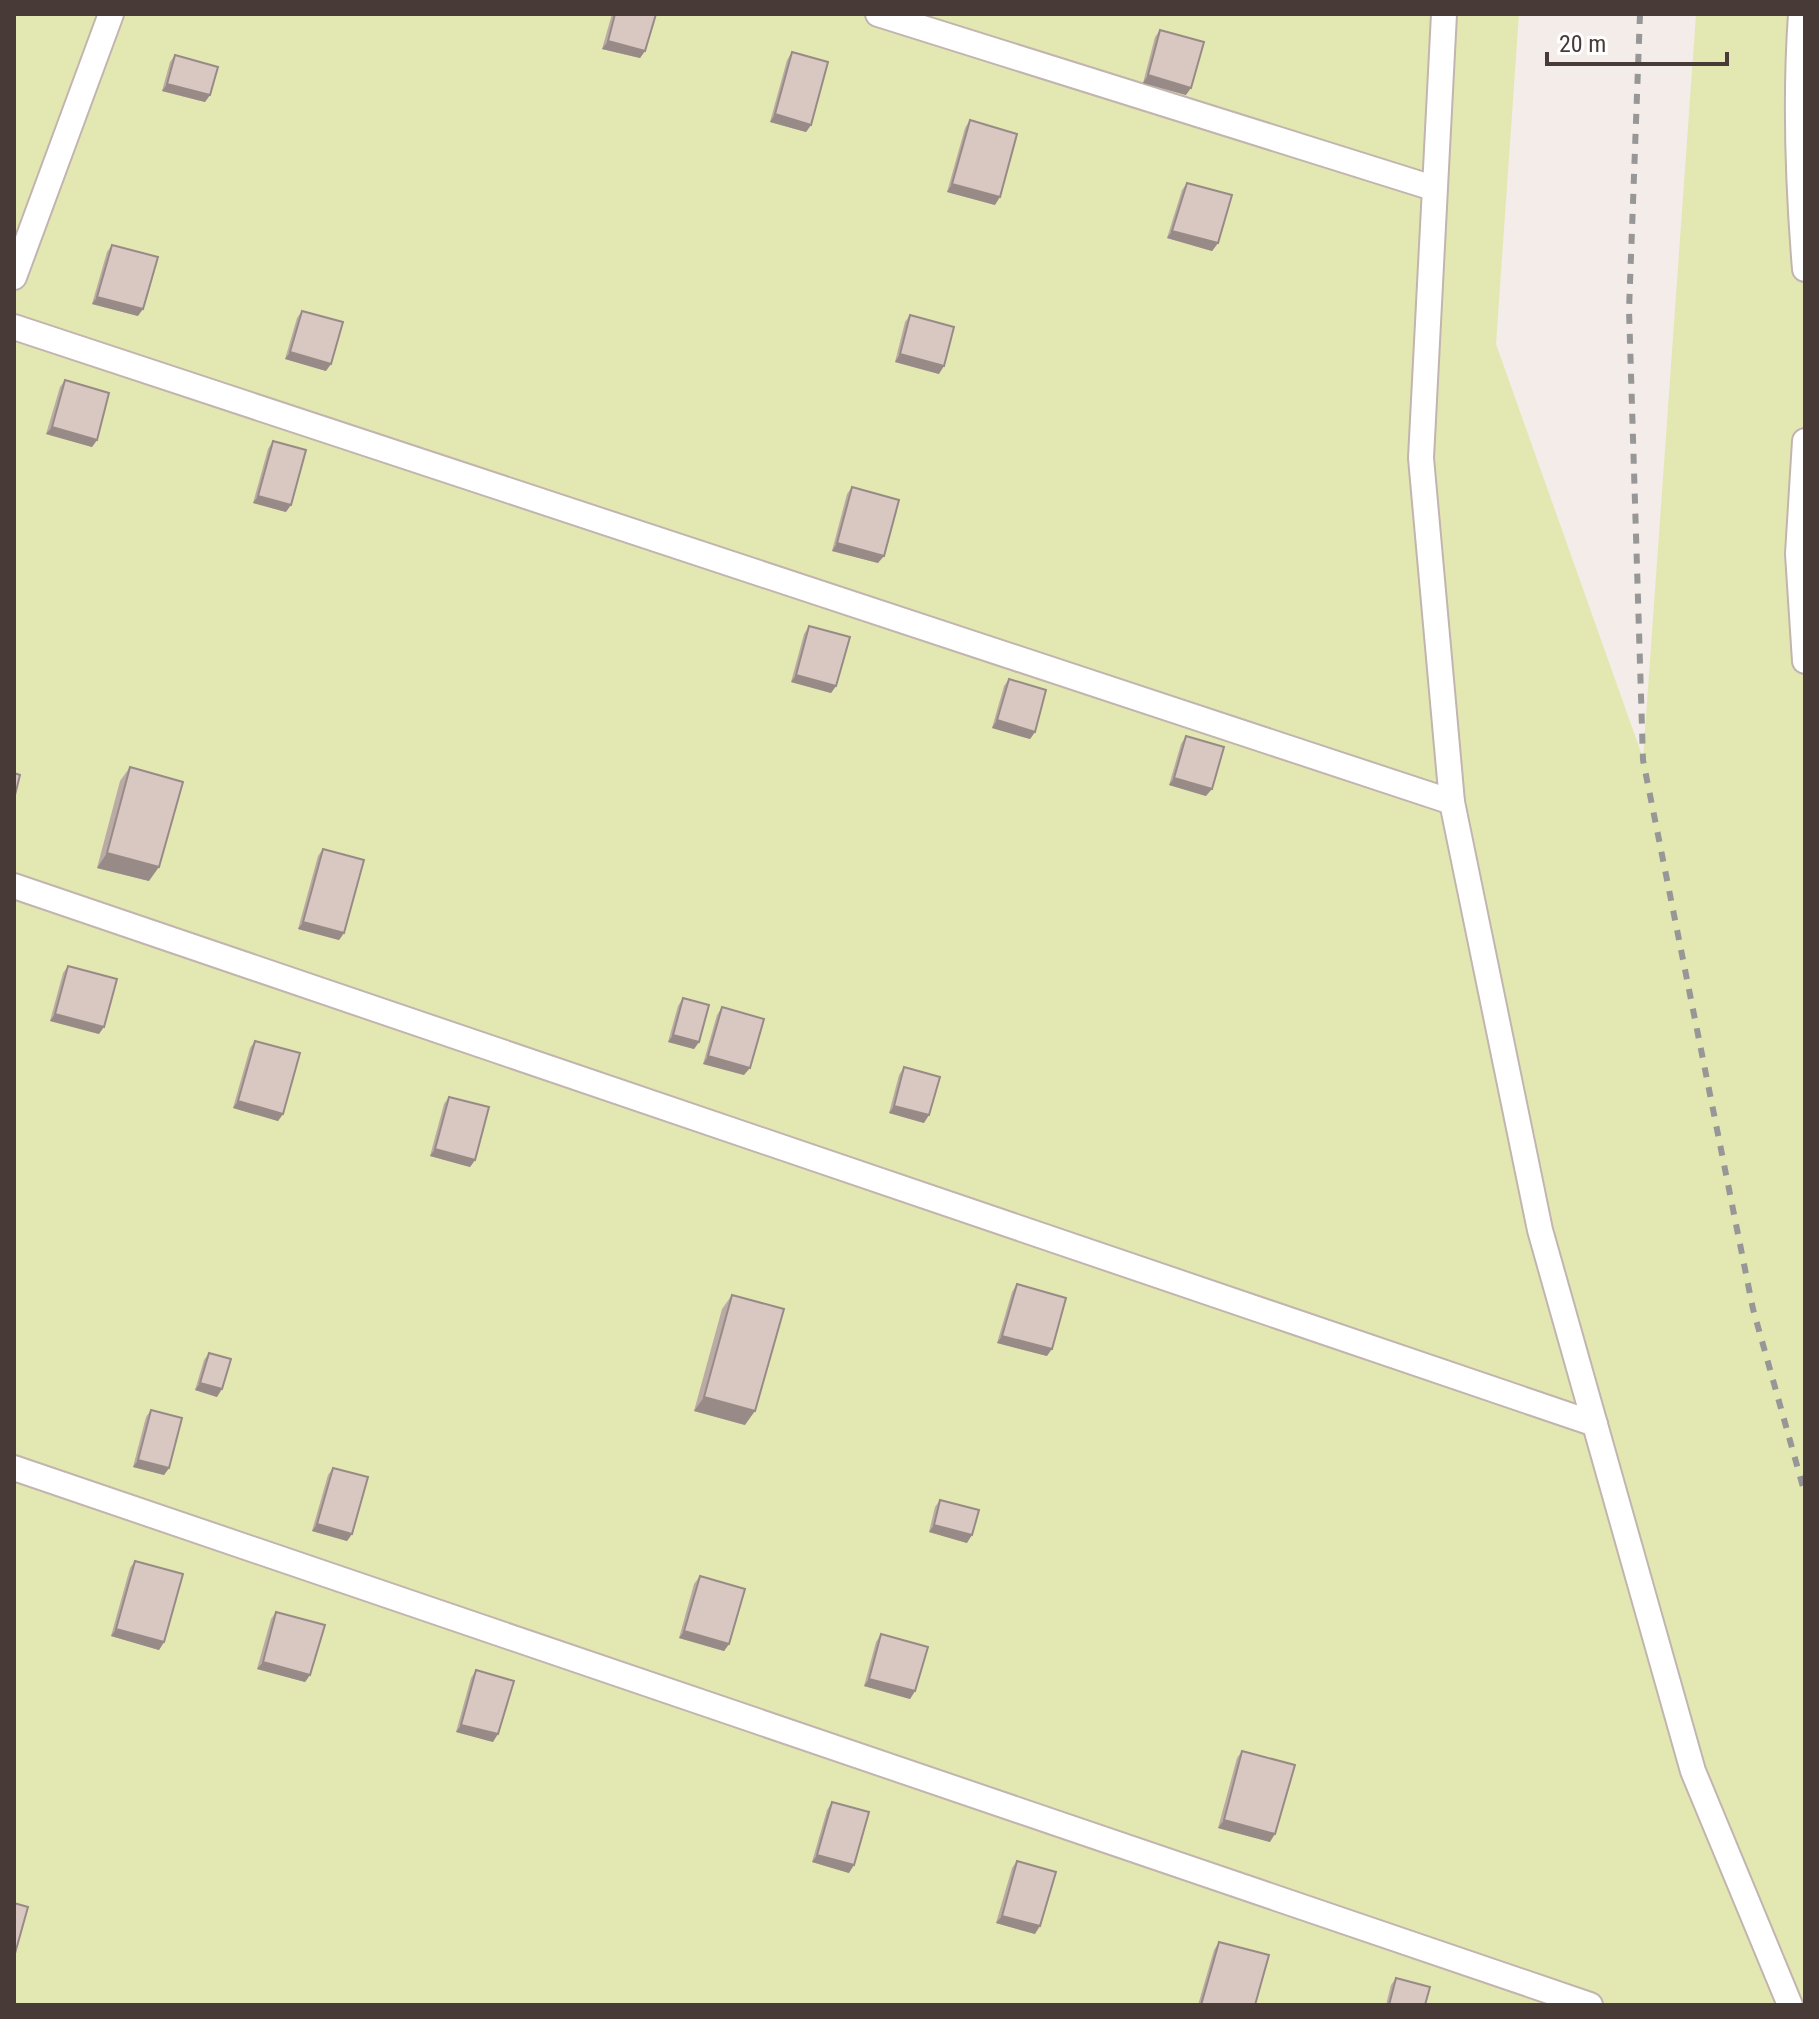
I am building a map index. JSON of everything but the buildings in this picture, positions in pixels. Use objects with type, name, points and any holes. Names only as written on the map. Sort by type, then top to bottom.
[{"type":"lane","points":[[14,277],[111,14]]},
{"type":"lane","points":[[878,14],[1433,188]]},
{"type":"lane","points":[[1444,14],[1421,458],[1452,802],[1540,1230],[1693,1771],[1790,2005]]},
{"type":"lane","points":[[1801,14],[1798,183],[1805,269]]},
{"type":"lane","points":[[14,327],[1452,802]]},
{"type":"lane","points":[[1805,441],[1798,554],[1805,661]]},
{"type":"lane","points":[[14,886],[1595,1424]]},
{"type":"lane","points":[[14,1468],[1590,2005]]},
{"type":"green space","points":[[14,14],[1519,14],[1496,344],[1643,758],[1696,14],[1805,14],[1805,2005],[14,2005]]},
{"type":"railway","points":[[1640,14],[1629,310],[1643,760],[1753,1309],[1805,1494]]}]
